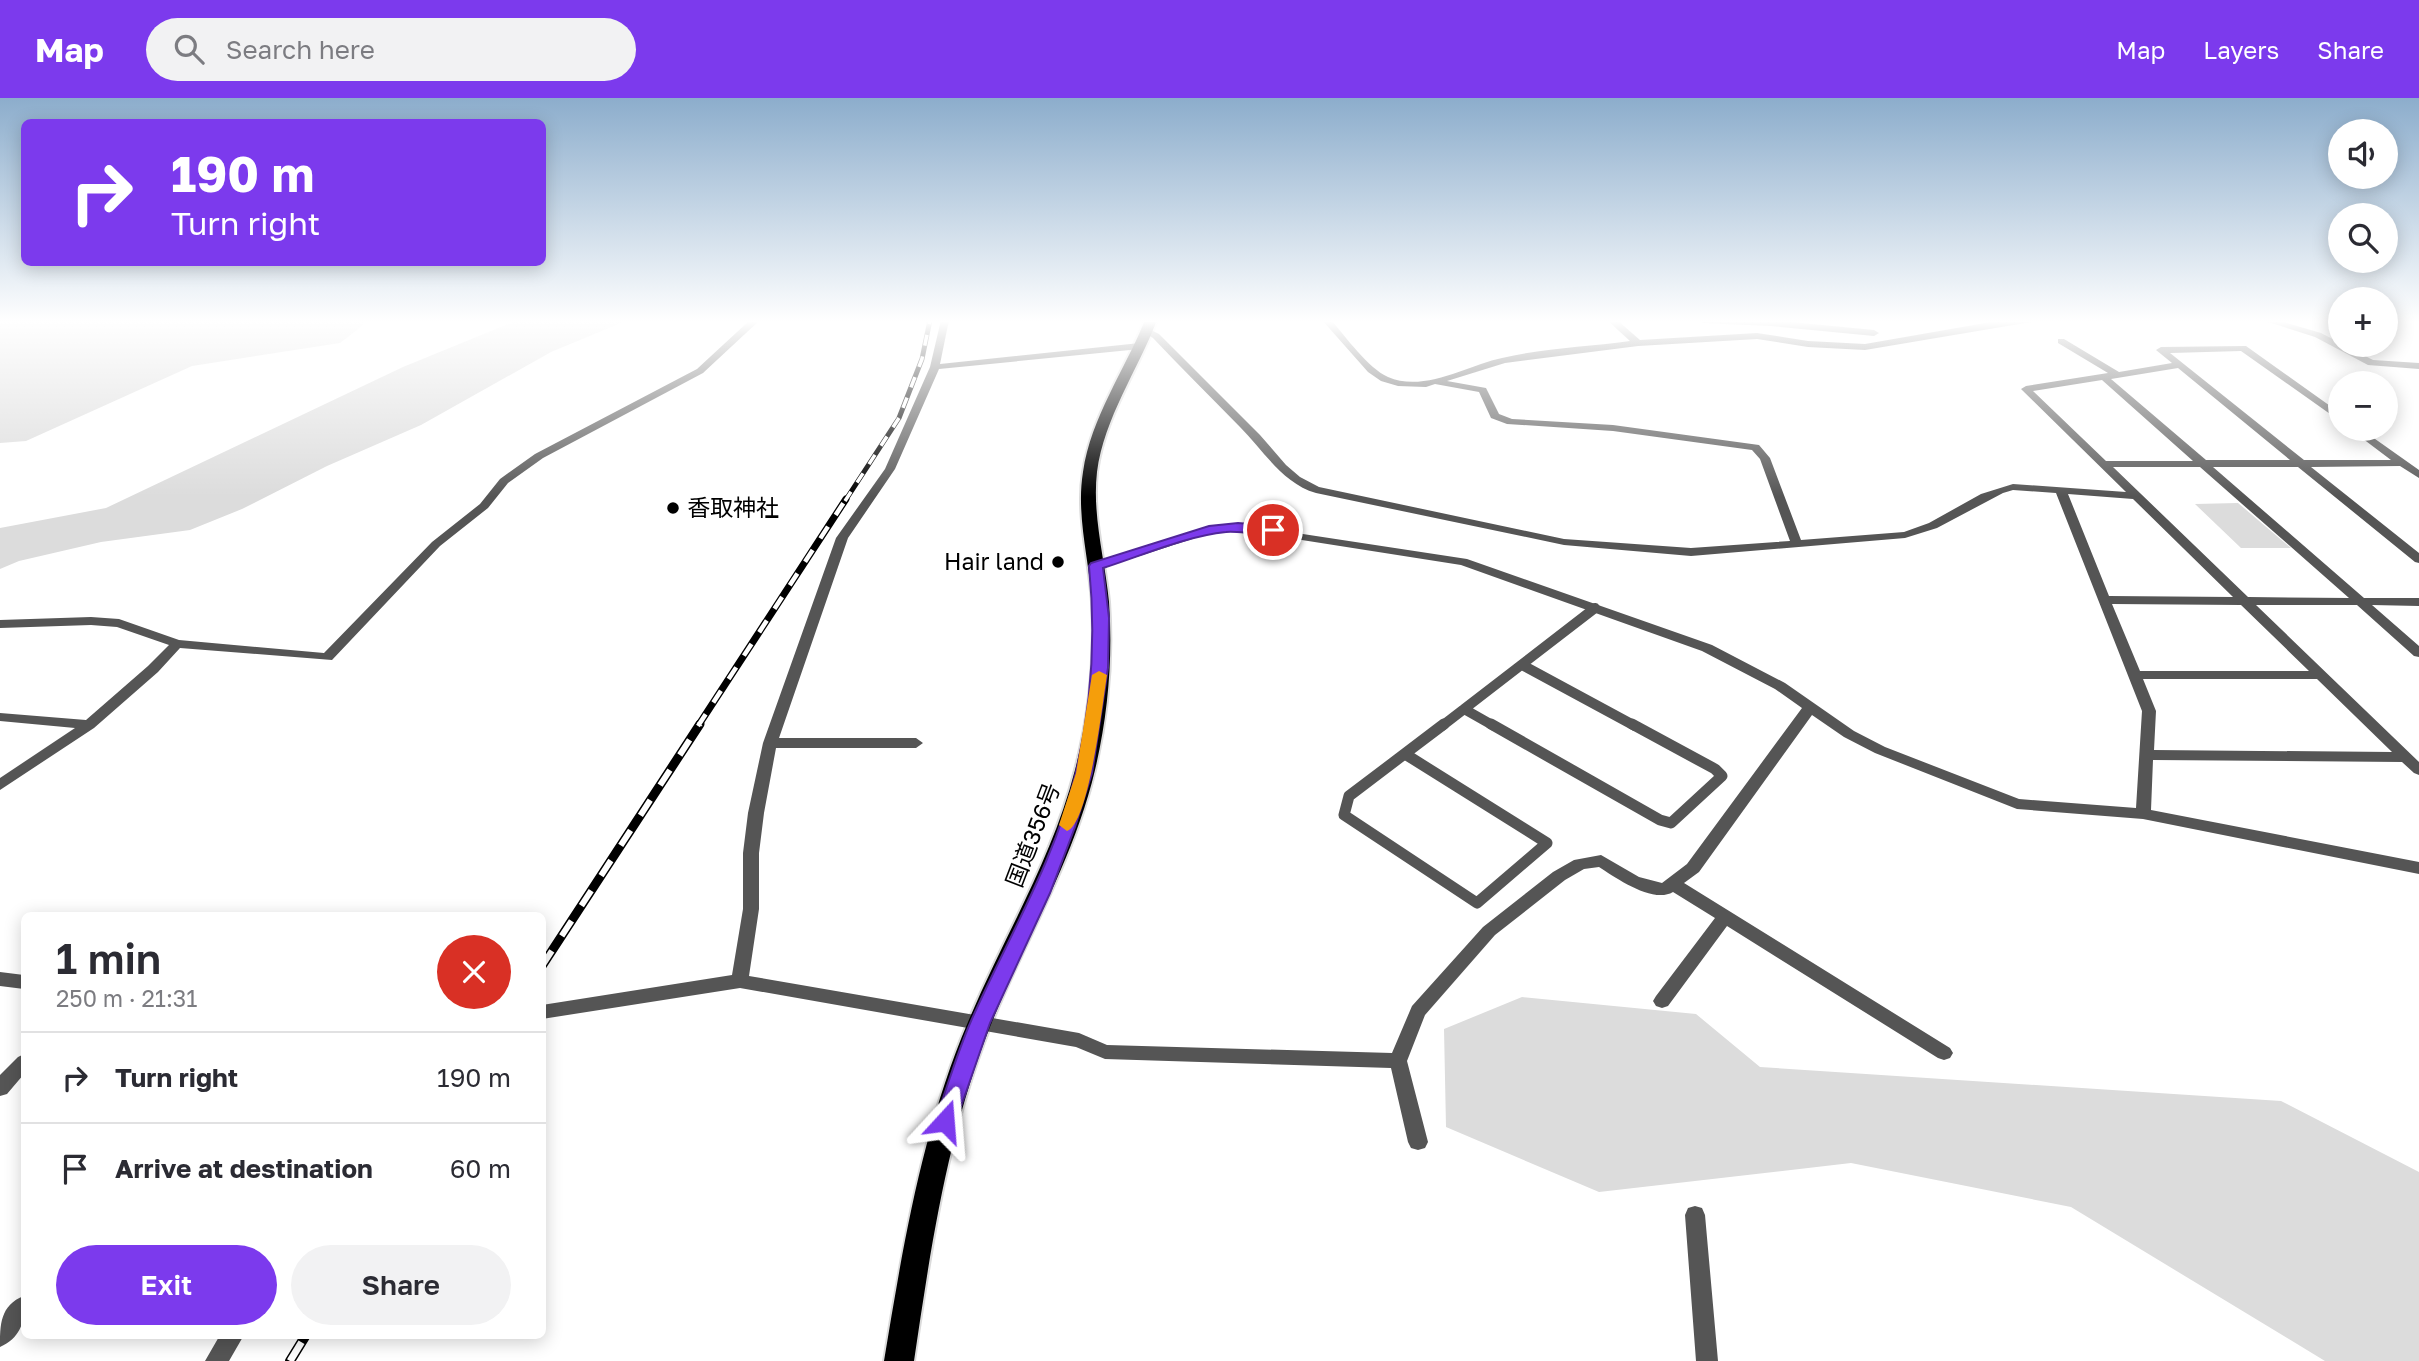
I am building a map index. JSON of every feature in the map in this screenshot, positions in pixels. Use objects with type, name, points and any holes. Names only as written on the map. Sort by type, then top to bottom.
[{"type":"highway","name":"国道356号","points":[[899,1361],[917,1249],[945,1121],[980,1023],[1041,893],[1067,827],[1084,773],[1100,668],[1101,618],[1090,513],[1090,475],[1101,430],[1124,379]]},
{"type":"street","points":[[0,624],[91,621],[119,623],[177,644],[327,657],[436,544],[484,506],[514,473],[538,456],[685,379]]},
{"type":"street","points":[[740,981],[751,909],[751,853],[756,813],[770,743],[842,538],[890,469],[930,379]]},
{"type":"street","points":[[1198,379],[1296,482],[1316,490],[1564,542],[1690,552],[1905,535],[1921,531],[1999,489],[2023,486],[2136,496]]},
{"type":"street","points":[[1384,379],[1398,383],[1435,382],[1483,390],[1495,416],[1511,422],[1613,428],[1755,447],[1765,458],[1797,542]]},
{"type":"street","points":[[1435,382],[1445,379]]},
{"type":"street","points":[[2091,379],[2026,389],[2419,770]]},
{"type":"street","points":[[2106,379],[2419,653]]},
{"type":"street","points":[[2197,379],[2419,559]]},
{"type":"street","points":[[2286,379],[2328,409]]},
{"type":"street","points":[[2372,441],[2419,475]]},
{"type":"street","points":[[2104,464],[2403,463]]},
{"type":"street","points":[[2060,489],[2149,711],[2143,814]]},
{"type":"street","points":[[1096,566],[1213,529],[1238,527],[1463,562],[1707,648],[1780,686],[1849,734],[1880,750],[2017,804],[2143,814],[2419,867]]},
{"type":"street","points":[[2104,600],[2419,602]]},
{"type":"street","points":[[0,785],[89,725],[153,669],[177,644]]},
{"type":"street","points":[[2135,675],[2321,675]]},
{"type":"street","points":[[1418,1142],[1398,1060],[1418,1012],[1489,931],[1559,876],[1580,864],[1601,861],[1634,882],[1665,890],[1693,869],[1811,706]]},
{"type":"street","points":[[0,717],[89,725]]},
{"type":"street","points":[[770,743],[916,743]]},
{"type":"street","points":[[2148,755],[2405,757]]},
{"type":"street","points":[[1673,884],[1944,1053]]},
{"type":"street","points":[[1662,1001],[1725,917]]},
{"type":"street","points":[[0,979],[21,982]]},
{"type":"street","points":[[546,1011],[740,981],[1079,1040],[1105,1052],[1398,1060]]},
{"type":"street","points":[[0,1088],[21,1065]]},
{"type":"street","points":[[1695,1215],[1707,1361]]},
{"type":"street","points":[[0,1336],[21,1310]]},
{"type":"street","points":[[216,1361],[230,1339]]},
{"type":"lane","points":[[1405,754],[1547,843],[1477,903],[1344,815],[1349,796],[1464,709],[1524,666],[1595,608]]},
{"type":"lane","points":[[1464,709],[1660,820],[1671,823],[1722,776],[1715,769],[1524,666]]},
{"type":"shaded area","points":[[0,379],[163,379],[26,441],[0,443]]},
{"type":"shaded area","points":[[378,379],[503,379],[421,425],[327,466],[242,509],[190,530],[101,542],[19,561],[0,569],[0,528],[106,508]]},
{"type":"shaded area","points":[[2238,503],[2291,548],[2241,548],[2195,504]]},
{"type":"shaded area","points":[[1522,997],[1696,1014],[1760,1067],[2281,1101],[2419,1172],[2419,1361],[2325,1361],[2071,1207],[1851,1163],[1599,1192],[1446,1127],[1444,1029]]},
{"type":"railway","points":[[845,501],[899,418],[914,379]]},
{"type":"railway","points":[[698,726],[846,499]]},
{"type":"railway","points":[[546,960],[700,724]]},
{"type":"railway","points":[[290,1361],[304,1339]]},
{"type":"slow traffic","points":[[1067,825],[1084,773],[1099,675]]},
{"type":"place","name":"香取神社","points":[[673,508]]},
{"type":"place","name":"Hair land","points":[[1058,562]]},
{"type":"route","points":[[945,1121],[980,1023],[1041,893],[1067,827],[1084,773],[1100,668],[1101,618],[1096,566],[1213,529],[1238,527],[1273,530]]}]
